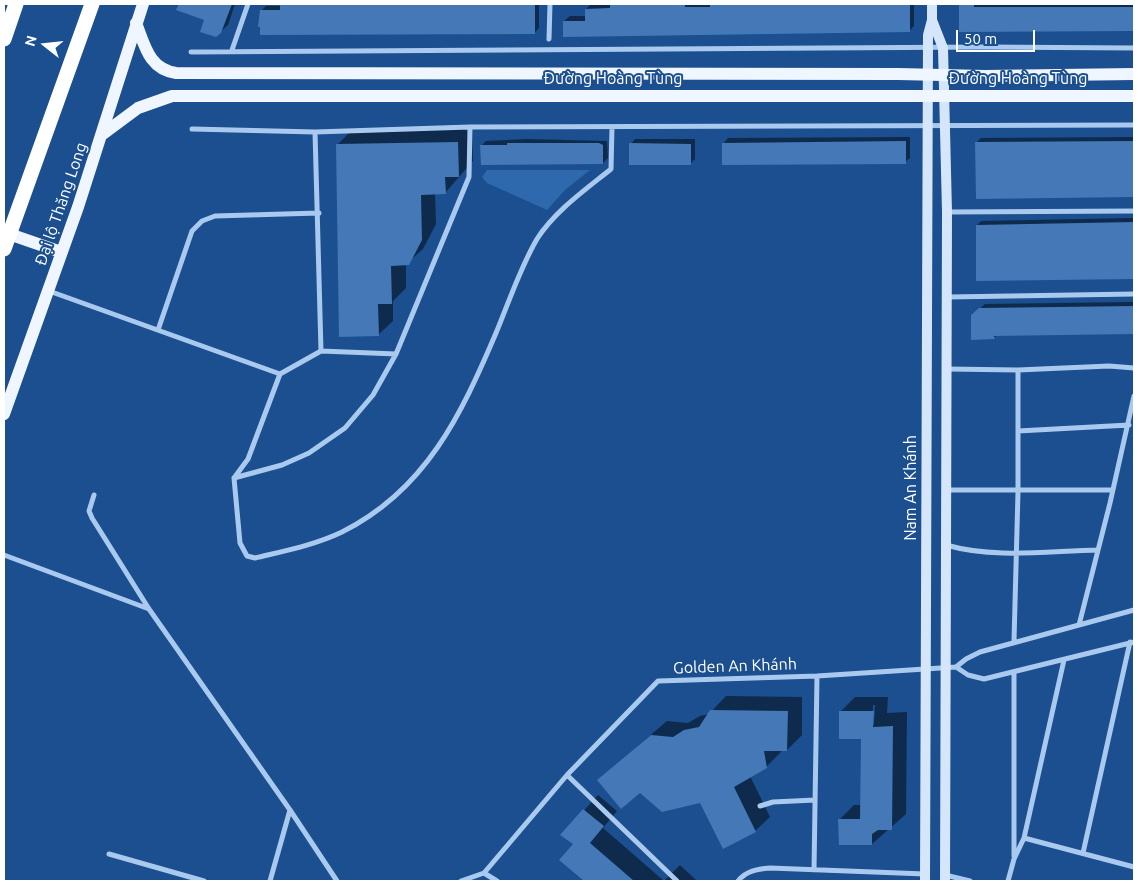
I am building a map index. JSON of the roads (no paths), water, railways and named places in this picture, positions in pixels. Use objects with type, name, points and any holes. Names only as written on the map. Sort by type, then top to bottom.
[{"type":"highway","points":[[4,39],[16,4]]},
{"type":"highway","points":[[4,249],[92,4]]},
{"type":"main road","name":"Đại lộ Thăng Long","points":[[4,414],[103,134],[136,24],[144,4]]},
{"type":"main road","name":"Đường Hoàng Tùng","points":[[136,24],[153,63],[167,72],[176,73],[1134,74]]},
{"type":"main road","name":"Đường Hoàng Tùng","points":[[103,134],[138,108],[172,96],[1134,96]]},
{"type":"main road","points":[[12,235],[61,252]]},
{"type":"street","points":[[232,50],[248,4]]},
{"type":"street","points":[[549,39],[550,4]]},
{"type":"street","points":[[932,4],[932,20],[943,48],[948,212],[946,544],[951,668],[945,878],[970,881]]},
{"type":"street","name":"Nam An Khánh","points":[[925,878],[928,35],[932,20]]},
{"type":"street","points":[[191,52],[232,50],[1134,48]]},
{"type":"street","points":[[192,128],[315,132],[470,127],[1134,125]]},
{"type":"street","points":[[234,478],[298,459],[338,434],[368,401],[396,354],[469,177],[470,127]]},
{"type":"street","points":[[396,354],[321,351],[280,374],[248,459],[234,478],[240,544],[247,556],[255,558],[318,542],[342,532],[380,508],[418,475],[443,441],[471,391],[538,239],[565,208],[611,169],[612,127]]},
{"type":"street","points":[[315,132],[319,213],[321,351]]},
{"type":"street","points":[[948,212],[1134,211]]},
{"type":"street","points":[[158,330],[192,231],[202,221],[215,216],[319,213]]},
{"type":"street","points":[[928,259],[948,259]]},
{"type":"street","points":[[48,291],[280,374]]},
{"type":"street","points":[[948,297],[1134,294]]},
{"type":"street","points":[[947,369],[1018,370],[1109,366],[1134,368]]},
{"type":"street","points":[[1014,641],[1018,492],[1018,370]]},
{"type":"street","points":[[1079,625],[1129,425],[1134,396]]},
{"type":"street","points":[[1018,432],[1129,425]]},
{"type":"street","points":[[947,490],[1018,492],[1112,490]]},
{"type":"street","points":[[94,495],[89,511],[92,518],[149,609],[290,810],[337,881]]},
{"type":"street","points":[[946,544],[964,550],[994,554],[1098,550]]},
{"type":"street","points":[[4,555],[149,609]]},
{"type":"street","points":[[951,668],[980,652],[1014,641],[1134,610]]},
{"type":"street","points":[[951,668],[984,679],[1132,642],[1083,853]]},
{"type":"street","points":[[1008,881],[1014,859],[1024,838],[1064,660]]},
{"type":"street","name":"Golden An Khánh","points":[[484,873],[567,775],[658,681],[817,676],[951,668]]},
{"type":"street","points":[[1014,672],[1014,859]]},
{"type":"street","points":[[814,870],[817,676]]},
{"type":"street","points":[[567,775],[677,881]]},
{"type":"street","points":[[760,806],[774,802],[815,800]]},
{"type":"street","points":[[270,881],[290,810]]},
{"type":"street","points":[[1024,838],[1134,867]]},
{"type":"street","points":[[110,854],[204,881]]},
{"type":"street","points":[[738,881],[742,876],[756,869],[814,870],[925,878]]},
{"type":"street","points":[[461,881],[467,877],[484,873],[497,881]]}]
